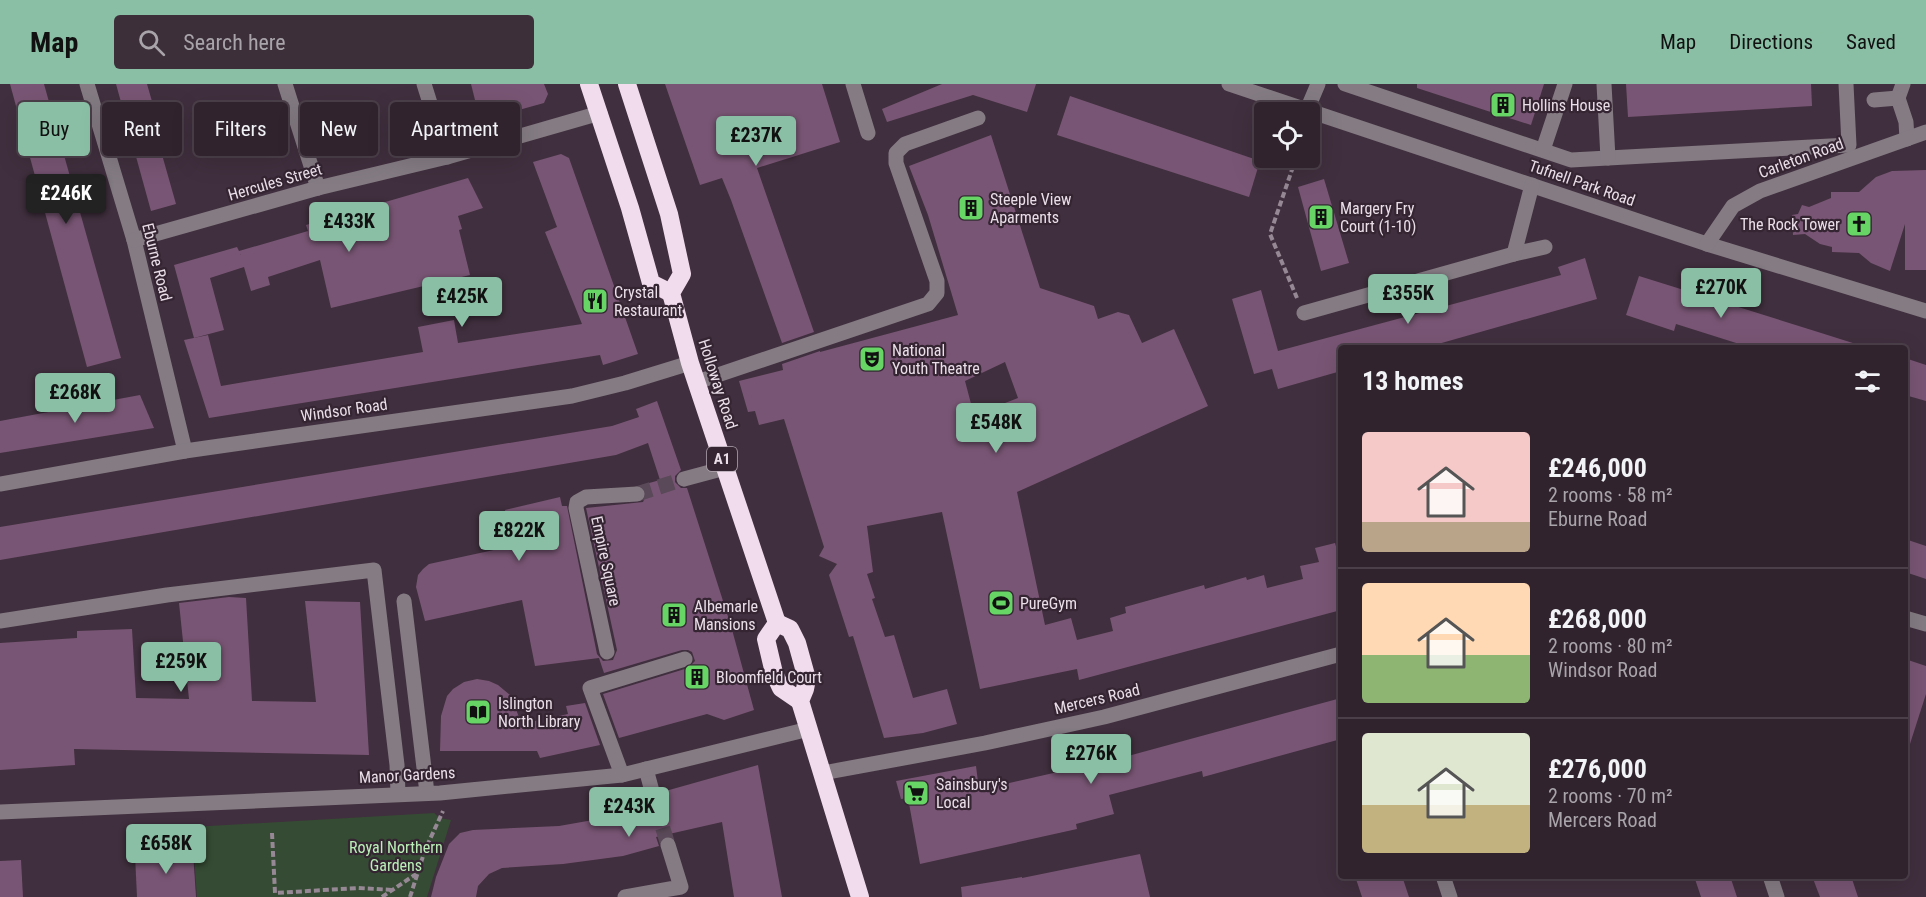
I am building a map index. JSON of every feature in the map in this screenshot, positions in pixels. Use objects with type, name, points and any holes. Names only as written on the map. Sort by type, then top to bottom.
[{"type":"highway","points":[[590,84],[651,283],[671,293],[682,274],[669,214],[627,84]]},
{"type":"highway","name":"Holloway Road","points":[[671,293],[690,363],[777,623],[790,628],[797,643],[807,679],[800,701],[860,897]]},
{"type":"highway","points":[[777,623],[765,642],[774,674],[783,691],[800,701]]},
{"type":"street","name":"Eburne Road","points":[[87,84],[134,240],[185,451]]},
{"type":"street","points":[[285,84],[318,188]]},
{"type":"street","points":[[424,84],[447,157]]},
{"type":"street","points":[[853,84],[868,133]]},
{"type":"street","name":"Tufnell Park Road","points":[[1229,84],[1283,102]]},
{"type":"street","points":[[1310,102],[1318,84]]},
{"type":"street","points":[[1345,84],[1571,160],[1849,145],[1846,84]]},
{"type":"street","points":[[1543,150],[1565,84]]},
{"type":"street","points":[[1604,84],[1608,158]]},
{"type":"street","points":[[1874,100],[1900,91],[1907,139]]},
{"type":"street","name":"Hercules Street","points":[[134,240],[318,188],[447,157],[600,113]]},
{"type":"street","name":"Tufnell Park Road","points":[[1320,114],[1707,244],[1926,310]]},
{"type":"street","points":[[697,382],[928,304],[937,293],[937,282],[896,163],[896,153],[905,144],[978,118]]},
{"type":"street","name":"Carleton Road","points":[[1707,244],[1733,206],[1760,191],[1926,132]]},
{"type":"street","points":[[1514,254],[1532,185]]},
{"type":"street","points":[[1304,313],[1545,247]]},
{"type":"street","name":"Windsor Road","points":[[0,484],[185,451],[572,396],[690,363]]},
{"type":"street","points":[[684,479],[725,468]]},
{"type":"street","name":"Empire Square","points":[[607,652],[576,508],[577,502],[586,497],[637,494]]},
{"type":"street","points":[[0,621],[167,595],[374,570],[397,765],[398,794]]},
{"type":"street","points":[[404,602],[427,793]]},
{"type":"street","points":[[1908,619],[1926,624]]},
{"type":"street","name":"Mercers Road","points":[[823,773],[984,743],[1104,717],[1338,655]]},
{"type":"street","points":[[622,775],[590,688],[685,659]]},
{"type":"street","name":"Manor Gardens","points":[[0,812],[427,793],[622,775],[809,729]]},
{"type":"street","points":[[646,769],[656,806]]},
{"type":"street","points":[[625,897],[681,887],[668,845]]},
{"type":"street","points":[[1444,879],[1450,897]]},
{"type":"street","points":[[1771,879],[1777,897]]},
{"type":"path","points":[[1293,168],[1270,234],[1304,313]]},
{"type":"path","points":[[410,897],[425,850],[454,791]]},
{"type":"path","points":[[272,833],[275,893],[358,888],[394,890]]},
{"type":"path","points":[[382,897],[417,873]]},
{"type":"green space","name":"Royal Northern Gardens","points":[[434,813],[440,818],[451,820],[427,897],[197,897],[192,827]]},
{"type":"building","points":[[10,84],[44,84],[49,102],[18,102],[18,113]]},
{"type":"building","points":[[116,84],[147,84],[152,102],[121,102]]},
{"type":"building","points":[[471,84],[544,84],[548,94],[544,103],[520,110],[520,102],[476,102]]},
{"type":"building","points":[[665,84],[822,84],[840,142],[757,168],[814,332],[782,343],[722,178],[700,185]]},
{"type":"building","points":[[942,84],[1036,84],[1027,112],[973,95],[887,122],[882,109]]},
{"type":"building","name":"Hollins House","points":[[1417,84],[1544,84],[1531,125],[1417,88]]},
{"type":"building","points":[[1626,84],[1811,84],[1812,106],[1628,117]]},
{"type":"building","points":[[1070,96],[1254,159],[1254,168],[1258,168],[1249,197],[1057,135]]},
{"type":"building","points":[[991,135],[1040,288],[1094,306],[1098,319],[1118,312],[1129,315],[1142,343],[1174,329],[1208,406],[1017,492],[1045,625],[1071,618],[1077,640],[1113,631],[1110,618],[1126,613],[1125,607],[1204,585],[1205,589],[1246,577],[1247,580],[1264,575],[1267,588],[1303,579],[1300,566],[1319,562],[1315,548],[1335,543],[1338,554],[1338,611],[1079,680],[1077,669],[980,689],[942,512],[867,526],[873,572],[867,574],[875,598],[872,599],[885,637],[894,635],[913,698],[947,689],[957,724],[923,733],[884,738],[853,636],[849,637],[829,575],[837,564],[819,556],[824,547],[784,419],[759,425],[755,411],[748,412],[739,381],[783,370],[782,364],[820,351],[958,315],[928,215],[909,166]],"holes":[[[1005,362],[1018,398],[974,415],[965,381]]]},
{"type":"building","points":[[561,154],[569,158],[638,354],[603,365],[600,355],[209,418],[184,340],[208,335],[221,386],[423,352],[418,327],[454,320],[458,343],[582,324],[545,232],[557,227],[533,162]]},
{"type":"building","points":[[30,156],[64,156],[121,358],[87,367]]},
{"type":"building","points":[[136,156],[162,156],[176,204],[151,211]]},
{"type":"building","name":"The Rock Tower","points":[[1926,170],[1926,270],[1905,270],[1905,224],[1890,271],[1871,263],[1859,253],[1832,252],[1832,247],[1820,244],[1805,234],[1793,235],[1792,215],[1798,214],[1802,205],[1809,207],[1831,198],[1831,192],[1859,192],[1876,177],[1892,171]]},
{"type":"building","points":[[468,178],[483,208],[458,216],[462,229],[459,230],[470,275],[331,308],[320,260],[268,277],[270,285],[251,291],[244,267],[210,278],[224,330],[194,338],[174,265],[237,247],[239,251],[308,231],[306,225]]},
{"type":"building","name":"Margery Fry Court (1-10)","points":[[1324,179],[1349,263],[1321,271],[1298,187]]},
{"type":"building","points":[[1585,258],[1597,299],[1435,345],[1338,345],[1338,372],[1278,389],[1272,369],[1254,374],[1232,299],[1261,290],[1278,351],[1561,275],[1558,267]]},
{"type":"building","points":[[1639,276],[1856,345],[1742,345],[1676,324],[1674,331],[1626,315]]},
{"type":"building","points":[[1908,359],[1926,365],[1926,401],[1908,396]]},
{"type":"building","points":[[140,395],[154,428],[0,453],[0,421]]},
{"type":"building","points":[[657,401],[681,470],[675,476],[675,482],[681,488],[687,488],[731,626],[754,710],[724,720],[707,714],[619,738],[603,694],[688,668],[695,661],[692,652],[688,650],[604,673],[599,658],[535,666],[522,600],[425,621],[416,587],[418,575],[423,569],[429,564],[512,546],[505,510],[560,497],[562,506],[567,506],[597,654],[603,661],[613,660],[617,650],[586,508],[643,502],[647,493],[642,485],[660,480],[648,443],[616,455],[0,560],[0,527],[612,426],[639,417],[636,409]]},
{"type":"building","points":[[1908,540],[1926,546],[1926,579],[1908,573]]},
{"type":"building","points":[[229,597],[246,598],[252,701],[316,702],[305,601],[360,602],[369,755],[74,749],[75,765],[0,770],[0,643],[77,638],[77,631],[132,629],[136,698],[189,699],[179,603]]},
{"type":"building","points":[[1908,660],[1926,666],[1926,694],[1909,747]]},
{"type":"building","name":"Islington North Library","points":[[477,679],[498,685],[510,695],[519,717],[527,717],[529,723],[538,720],[546,728],[545,719],[568,714],[566,706],[585,703],[600,745],[540,758],[537,751],[440,751],[441,716],[447,696],[464,682]]},
{"type":"building","points":[[1338,699],[1338,740],[1203,777],[1202,771],[1109,795],[1114,814],[1076,824],[1077,829],[920,864],[908,798],[901,799],[896,781],[976,766],[979,790],[1128,756]]},
{"type":"building","points":[[758,765],[782,897],[734,897],[722,822],[656,837],[659,846],[623,856],[563,864],[502,868],[489,874],[478,886],[476,897],[431,897],[449,844],[460,833],[473,830],[559,826],[610,817],[646,806],[650,813],[658,815],[666,808],[662,792]]},
{"type":"building","points":[[193,852],[196,897],[137,897],[135,855]]},
{"type":"building","points":[[1140,854],[1150,897],[962,897],[961,887],[1022,878]]},
{"type":"building","points":[[21,860],[23,897],[0,897],[0,861]]},
{"type":"building","points":[[1356,879],[1403,879],[1409,897],[1362,897]]},
{"type":"building","points":[[1695,879],[1731,879],[1737,897],[1701,897]]},
{"type":"building","points":[[1813,879],[1852,879],[1858,897],[1820,897]]},
{"type":"tunnel","points":[[637,494],[684,479]]},
{"type":"tunnel","points":[[656,806],[668,845]]},
{"type":"place","name":"Hollins House","points":[[1503,105]]},
{"type":"place","name":"Steeple View Aparments","points":[[971,208]]},
{"type":"place","name":"Margery Fry Court (1-10)","points":[[1321,217]]},
{"type":"place","name":"The Rock Tower","points":[[1859,224]]},
{"type":"place","name":"Crystal Restaurant","points":[[595,301]]},
{"type":"place","name":"National Youth Theatre","points":[[872,359]]},
{"type":"place","name":"PureGym","points":[[1001,603]]},
{"type":"place","name":"Albemarle Mansions","points":[[674,615]]},
{"type":"place","name":"Bloomfield Court","points":[[697,677]]},
{"type":"place","name":"Islington North Library","points":[[478,712]]},
{"type":"place","name":"Sainsbury's Local","points":[[916,793]]}]
